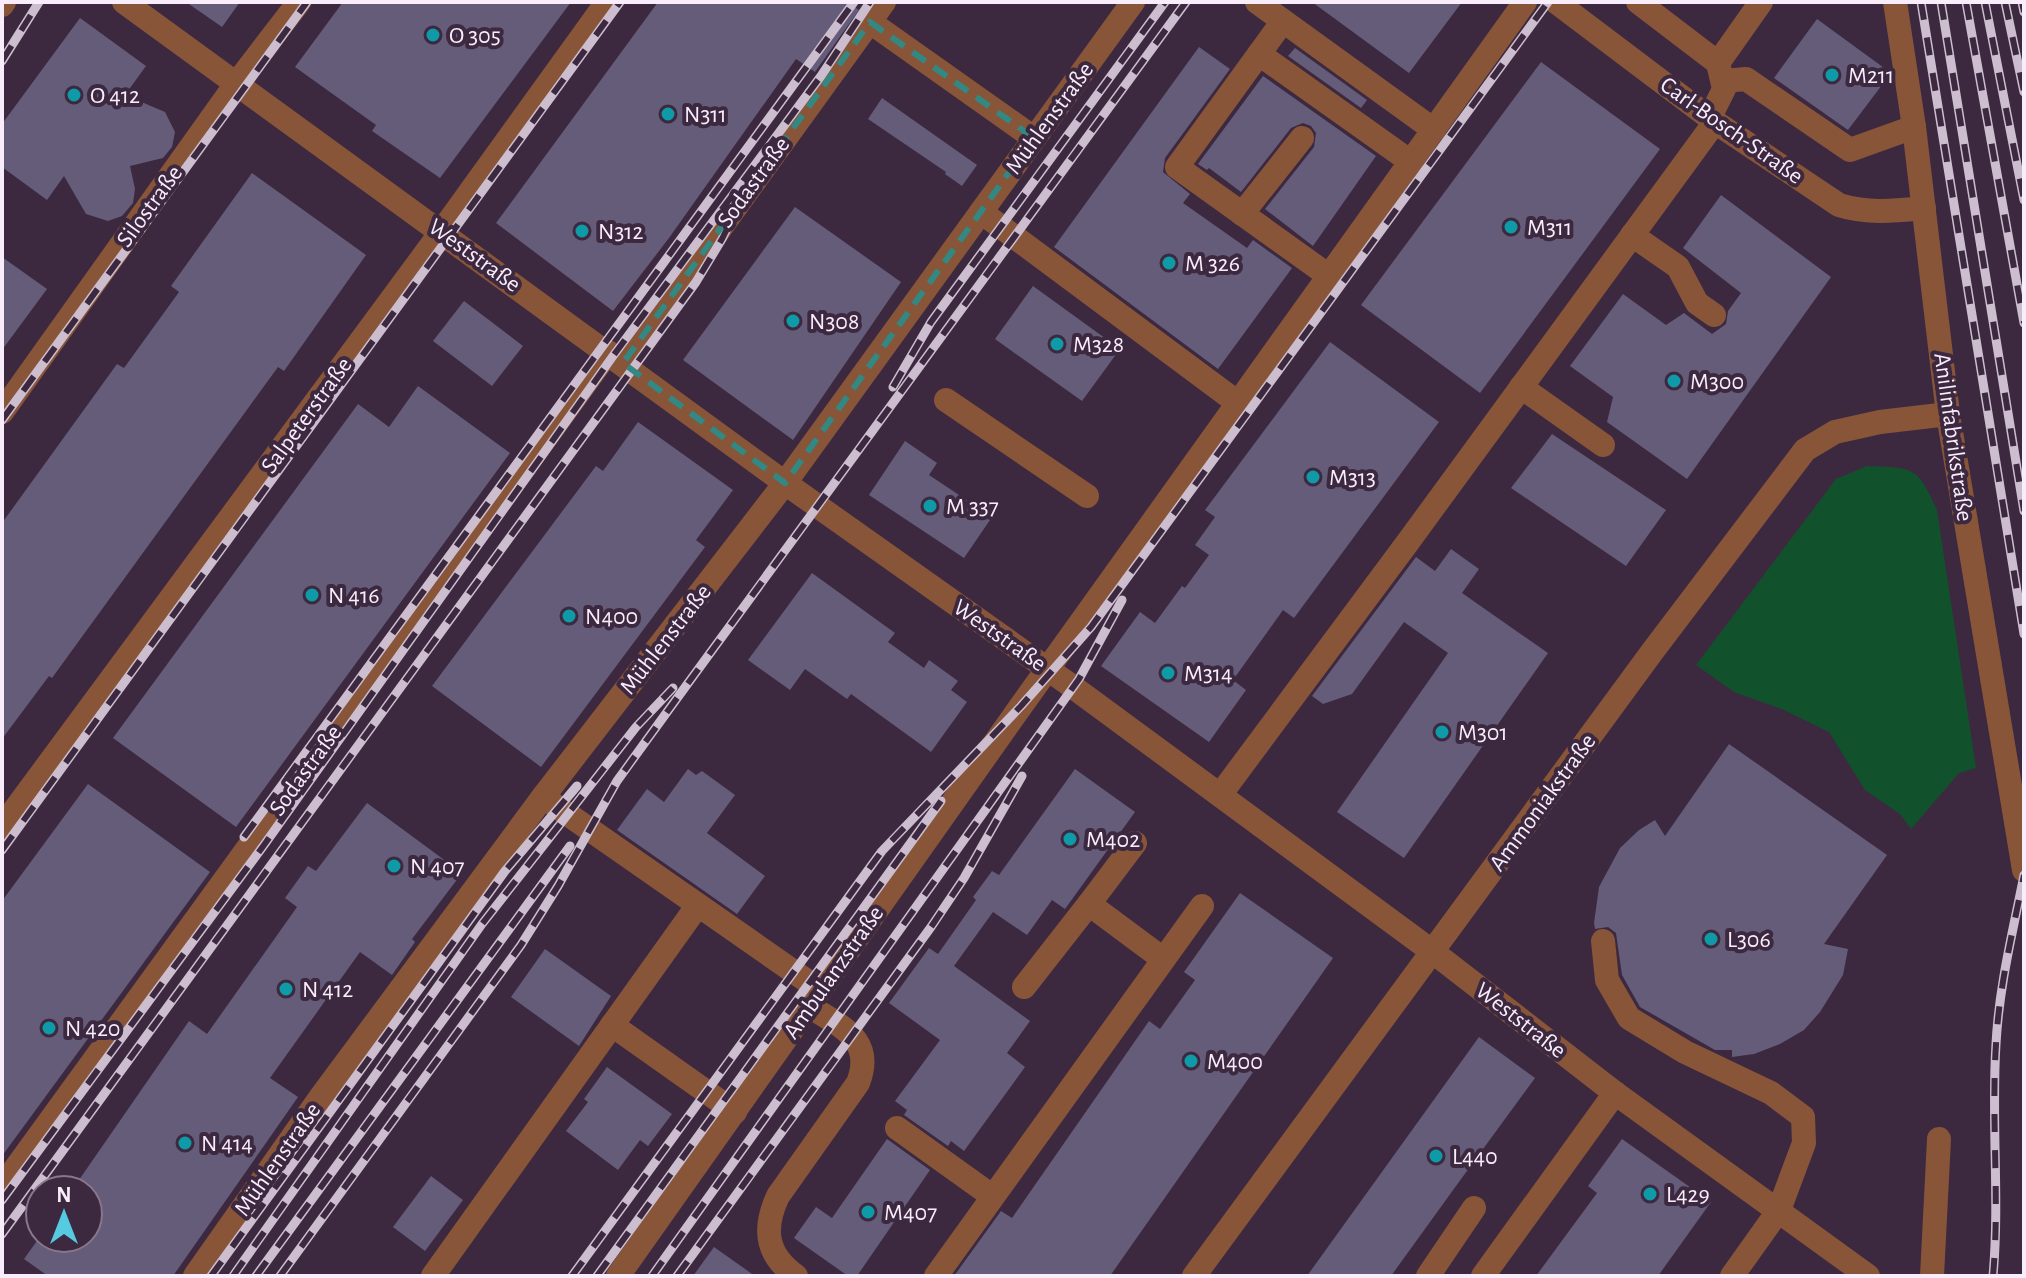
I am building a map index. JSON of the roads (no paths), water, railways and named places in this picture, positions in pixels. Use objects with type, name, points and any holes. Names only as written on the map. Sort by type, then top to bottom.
[{"type":"street","name":"Weststraße","points":[[124,2],[785,483],[1049,669],[1433,952],[1615,1093],[1868,1276]]},
{"type":"street","name":"Silostraße","points":[[2,412],[236,84],[299,2]]},
{"type":"street","name":"Salpeterstraße","points":[[2,827],[607,2]]},
{"type":"street","name":"Mühlenstraße","points":[[195,1276],[320,1098],[543,797],[785,483],[1133,2]]},
{"type":"street","points":[[1257,2],[1434,130]]},
{"type":"street","name":"Ambulanzstraße","points":[[618,1276],[1525,2]]},
{"type":"street","name":"Carl-Bosch-Straße","points":[[1556,2],[1712,119],[1839,205],[1859,211],[1882,212],[1924,208]]},
{"type":"street","points":[[1638,2],[1721,72],[1746,79],[1850,150],[1914,127]]},
{"type":"street","points":[[1220,795],[1632,235],[1712,119],[1723,96],[1721,72],[1761,2]]},
{"type":"street","name":"Anilinfabrikstraße","points":[[1895,2],[1914,127],[1948,414],[2024,870]]},
{"type":"street","points":[[877,12],[1034,138]]},
{"type":"street","name":"Sodastraße","points":[[2,1187],[615,358],[877,12]]},
{"type":"street","points":[[1283,21],[1177,167],[1329,276]]},
{"type":"street","points":[[1259,54],[1411,162]]},
{"type":"street","points":[[1242,214],[1302,138]]},
{"type":"street","points":[[981,212],[1238,403]]},
{"type":"street","points":[[1632,235],[1678,267],[1697,303],[1714,315]]},
{"type":"street","points":[[1521,387],[1603,445]]},
{"type":"street","points":[[946,400],[1087,496]]},
{"type":"street","name":"Ammoniakstraße","points":[[1194,1276],[1652,652],[1805,450],[1835,432],[1880,422],[1948,414]]},
{"type":"street","points":[[543,797],[698,905],[815,998],[862,1048],[864,1066],[858,1083],[778,1196],[768,1216],[768,1235],[776,1258],[790,1274]]},
{"type":"street","points":[[1024,987],[1135,843]]},
{"type":"street","points":[[1089,904],[1163,959]]},
{"type":"street","points":[[433,1276],[698,905]]},
{"type":"street","points":[[936,1276],[1202,906]]},
{"type":"street","points":[[1603,941],[1607,980],[1629,1018],[1685,1052],[1771,1093],[1803,1117],[1804,1143],[1779,1210],[1732,1276]]},
{"type":"street","points":[[612,1025],[735,1112]]},
{"type":"street","points":[[1483,1276],[1615,1093]]},
{"type":"street","points":[[897,1128],[992,1196]]},
{"type":"street","points":[[1932,1276],[1939,1139]]},
{"type":"street","points":[[1428,1276],[1474,1208]]},
{"type":"railway","points":[[2,61],[39,2]]},
{"type":"railway","points":[[2,420],[307,2]]},
{"type":"railway","points":[[2,850],[620,2]]},
{"type":"railway","points":[[244,837],[854,2]]},
{"type":"railway","points":[[2,1200],[264,845],[613,356],[821,76],[870,2]]},
{"type":"railway","points":[[893,387],[931,322],[1165,2]]},
{"type":"railway","points":[[280,1276],[521,945],[617,781],[1186,2]]},
{"type":"railway","points":[[572,1276],[882,851],[1021,706],[1091,627],[1548,2]]},
{"type":"railway","points":[[1921,2],[2024,634]]},
{"type":"railway","points":[[1941,2],[2024,511]]},
{"type":"railway","points":[[1966,2],[2024,323]]},
{"type":"railway","points":[[1985,2],[2024,200]]},
{"type":"railway","points":[[2005,2],[2024,92]]},
{"type":"railway","points":[[2022,2],[2024,12]]},
{"type":"railway","points":[[2,1234],[696,282],[745,192]]},
{"type":"railway","points":[[652,1276],[1079,679],[1122,600]]},
{"type":"railway","points":[[233,1276],[482,924],[636,727],[673,688]]},
{"type":"railway","points":[[677,1276],[931,927],[964,878],[1022,776]]},
{"type":"railway","points":[[211,1276],[505,871],[577,786]]},
{"type":"railway","points":[[597,1276],[941,801]]},
{"type":"railway","points":[[256,1276],[570,846]]},
{"type":"railway","points":[[1993,1276],[1998,1022],[2024,875]]},
{"type":"place","name":"O 305","points":[[433,35]]},
{"type":"place","name":"M211","points":[[1832,75]]},
{"type":"place","name":"O 412","points":[[74,95]]},
{"type":"place","name":"N311","points":[[668,114]]},
{"type":"place","name":"M311","points":[[1511,227]]},
{"type":"place","name":"N312","points":[[582,231]]},
{"type":"place","name":"M 326","points":[[1169,263]]},
{"type":"place","name":"N308","points":[[793,321]]},
{"type":"place","name":"M328","points":[[1057,344]]},
{"type":"place","name":"M300","points":[[1674,381]]},
{"type":"place","name":"M313","points":[[1313,477]]},
{"type":"place","name":"M 337","points":[[930,506]]},
{"type":"place","name":"N 416","points":[[312,595]]},
{"type":"place","name":"N400","points":[[569,616]]},
{"type":"place","name":"M314","points":[[1168,673]]},
{"type":"place","name":"M301","points":[[1442,732]]},
{"type":"place","name":"M402","points":[[1070,839]]},
{"type":"place","name":"N 407","points":[[394,866]]},
{"type":"place","name":"L306","points":[[1711,939]]},
{"type":"place","name":"N 412","points":[[286,989]]},
{"type":"place","name":"N 420","points":[[49,1028]]},
{"type":"place","name":"M400","points":[[1191,1061]]},
{"type":"place","name":"N 414","points":[[185,1143]]},
{"type":"place","name":"L440","points":[[1436,1156]]},
{"type":"place","name":"L429","points":[[1650,1194]]},
{"type":"place","name":"M407","points":[[868,1212]]}]
